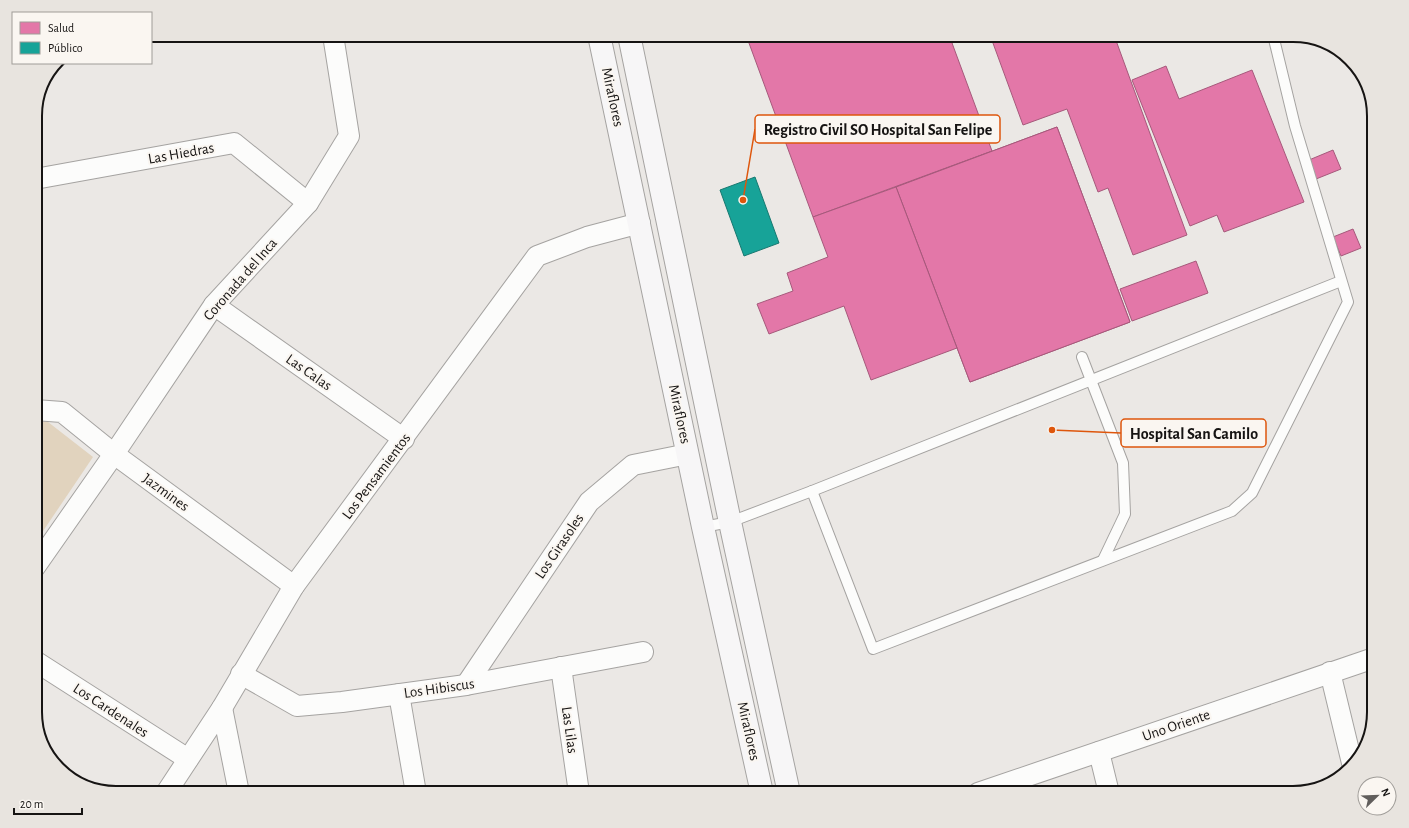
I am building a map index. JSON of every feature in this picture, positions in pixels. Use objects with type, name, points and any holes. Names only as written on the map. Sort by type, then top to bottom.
[{"type":"main road","name":"Miraflores","points":[[601,42],[640,223],[703,527],[760,786]]},
{"type":"main road","name":"Miraflores","points":[[630,42],[730,522],[787,786]]},
{"type":"street","name":"Coronada del Inca","points":[[42,557],[114,454],[214,305],[308,203],[349,136],[334,42]]},
{"type":"street","name":"Las Hiedras","points":[[42,178],[234,143],[308,203]]},
{"type":"street","name":"Los Pensamientos","points":[[171,786],[222,708],[294,586],[404,439],[537,256],[587,237],[640,223]]},
{"type":"street","name":"Las Calas","points":[[214,305],[404,439]]},
{"type":"street","name":"Jazmines","points":[[42,411],[62,412],[114,454],[294,586]]},
{"type":"street","name":"Los Girasoles","points":[[466,684],[588,502],[633,465],[688,454]]},
{"type":"street","name":"Los Hibiscus","points":[[241,674],[297,706],[342,702],[466,684],[643,652]]},
{"type":"street","name":"Uno Oriente","points":[[999,786],[1367,660]]},
{"type":"street","name":"Los Cardenales","points":[[42,665],[188,759]]},
{"type":"street","name":"Las Lilas","points":[[561,667],[578,786]]},
{"type":"street","points":[[1330,672],[1351,758]]},
{"type":"street","points":[[399,694],[415,786]]},
{"type":"street","points":[[222,708],[238,786]]},
{"type":"street","points":[[1099,752],[1107,786]]},
{"type":"lane","points":[[812,491],[872,649],[1232,511],[1252,493],[1348,302],[1295,126],[1275,42]]},
{"type":"lane","points":[[703,527],[730,522],[812,491],[1341,282]]},
{"type":"lane","points":[[1082,357],[1123,463],[1125,514],[1104,560]]},
{"type":"shaded area","points":[[42,421],[48,422],[93,457],[42,533]]},
{"type":"building: Salud","points":[[749,42],[954,42],[952,43],[992,151],[813,217]]},
{"type":"building: Salud","points":[[993,42],[1117,42],[1187,235],[1133,255],[1108,188],[1098,192],[1067,109],[1023,125]]},
{"type":"building: Salud","points":[[1166,66],[1179,99],[1252,70],[1304,202],[1224,232],[1217,215],[1190,226],[1132,80]]},
{"type":"building: Salud","points":[[1057,127],[1130,322],[970,382],[896,187]],"holes":[[[1023,205],[1036,239],[988,257],[975,223]],[[1044,255],[1057,289],[1009,308],[996,273]]]},
{"type":"building: Salud","points":[[1057,127],[1130,322],[970,382],[896,187]]},
{"type":"building: Salud","points":[[1333,150],[1341,169],[1316,179],[1309,160]]},
{"type":"building: Salud","points":[[896,187],[957,348],[871,380],[844,306],[769,334],[757,304],[793,291],[787,273],[828,257],[813,217]]},
{"type":"building: Salud","points":[[1353,229],[1361,248],[1341,256],[1333,237]]},
{"type":"building: Salud","points":[[1196,261],[1208,293],[1132,321],[1120,289]]},
{"type":"building: Público","points":[[755,177],[779,243],[744,256],[720,190]]},
{"type":"place","name":"Registro Civil SO Hospital San Felipe","points":[[743,200]]},
{"type":"place","name":"Hospital San Camilo","points":[[1052,430]]}]
